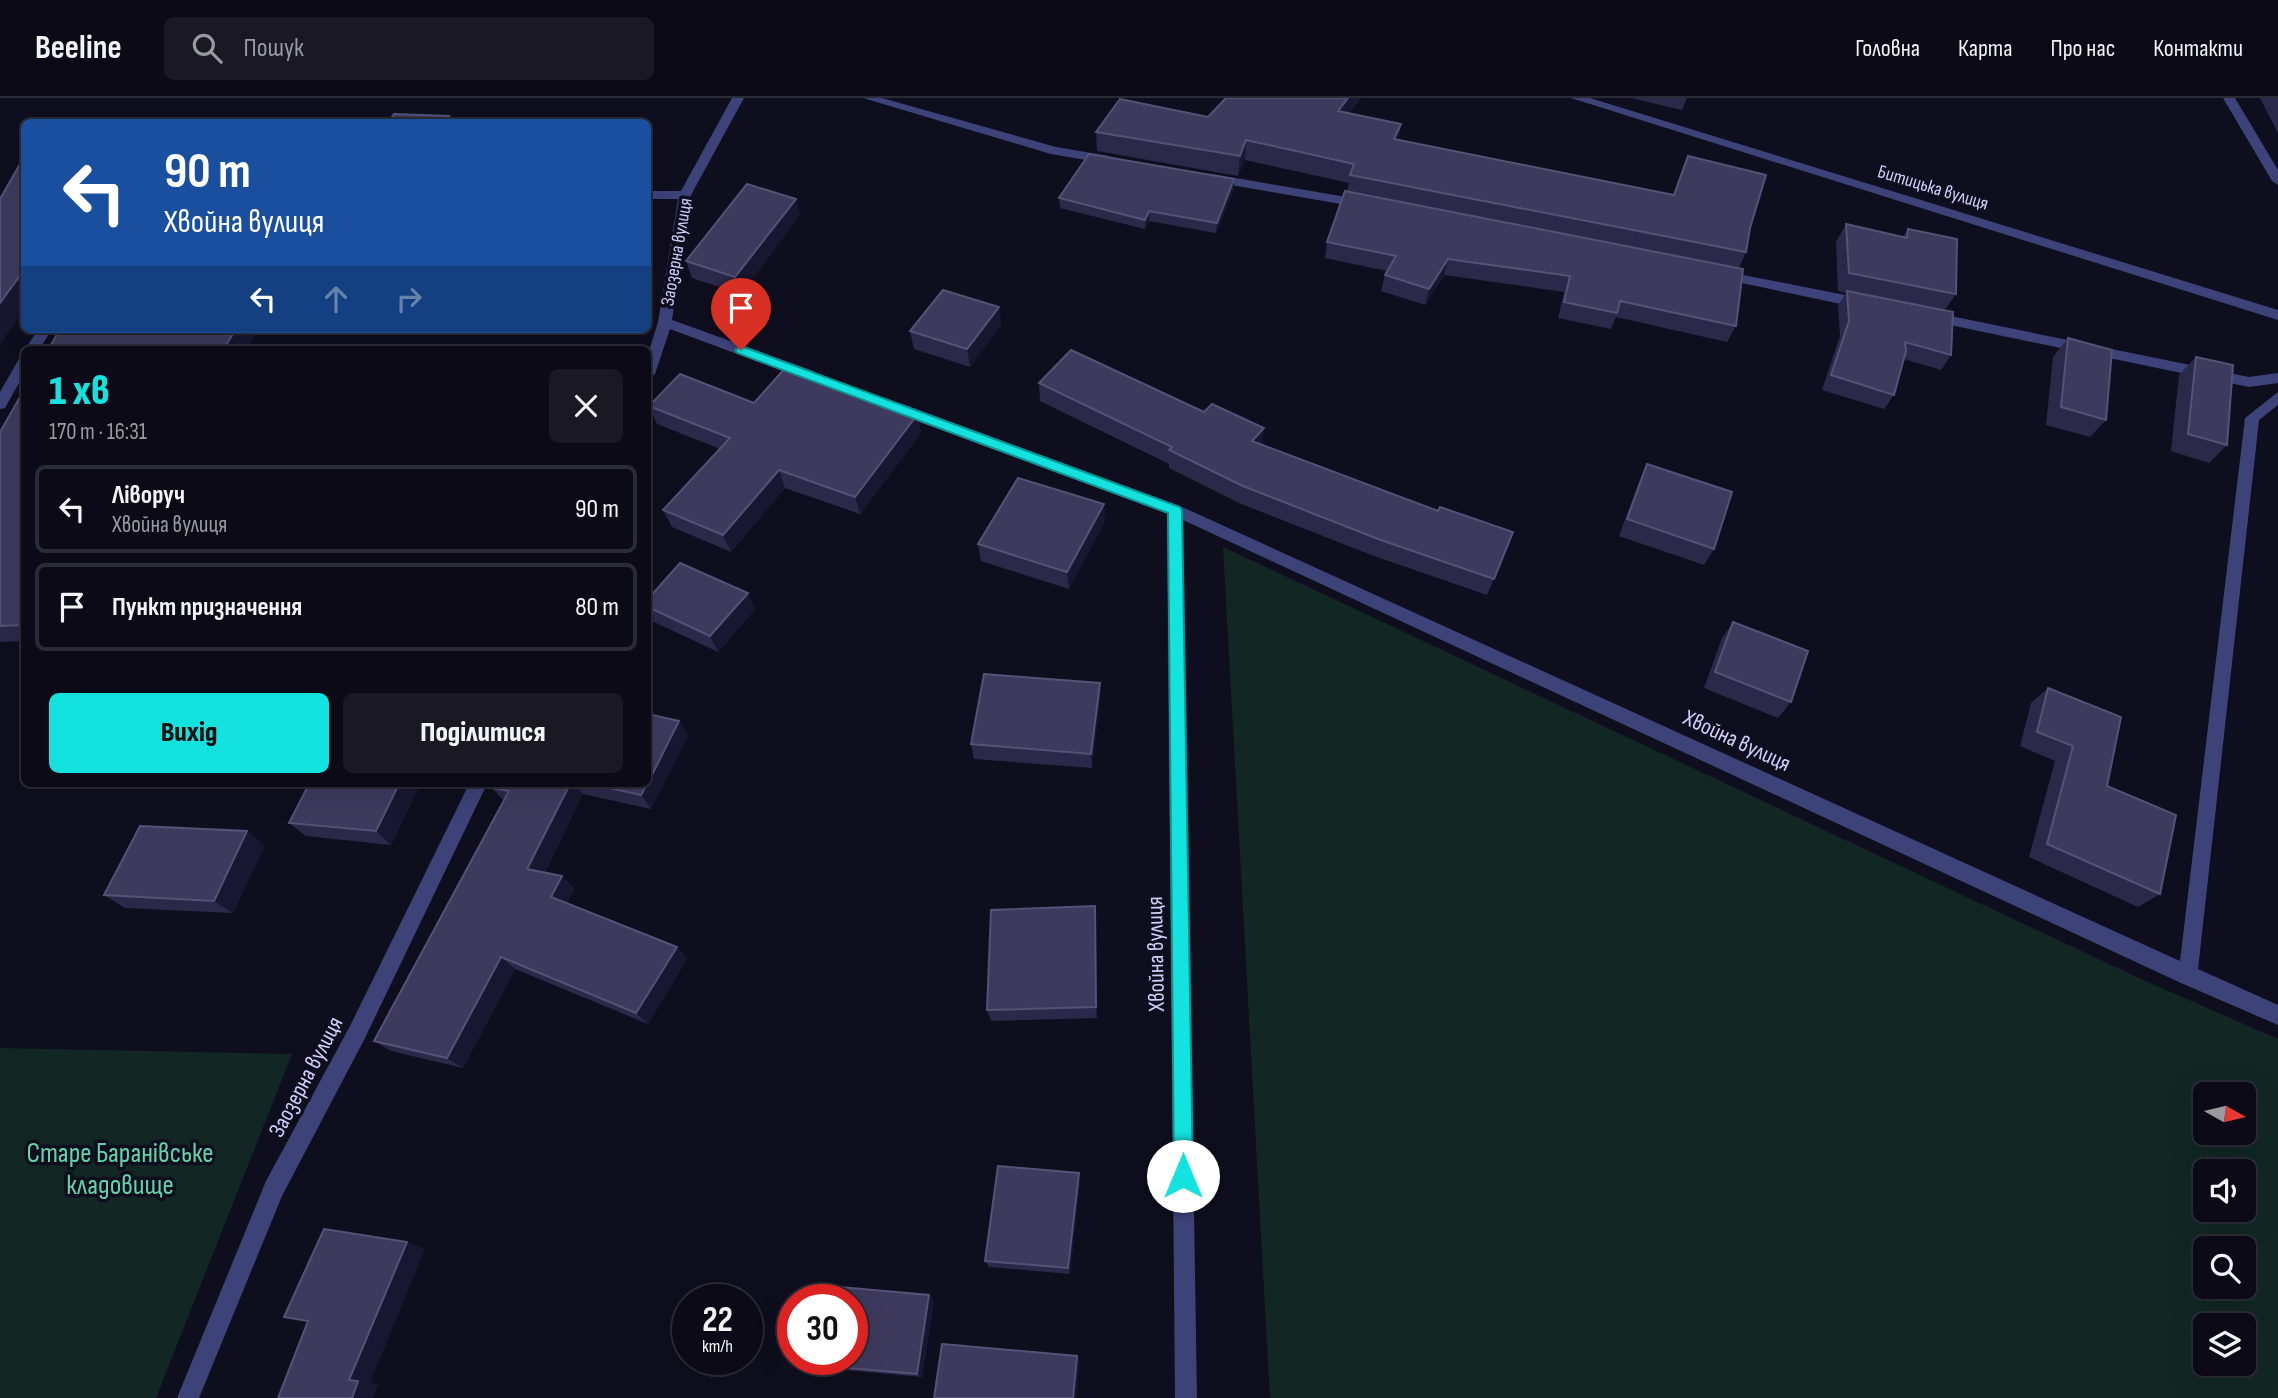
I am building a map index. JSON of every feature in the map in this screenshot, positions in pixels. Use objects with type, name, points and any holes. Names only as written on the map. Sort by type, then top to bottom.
[{"type":"street","name":"Заозерна вулиця","points":[[651,364],[664,322],[685,195],[738,98]]},
{"type":"street","points":[[869,98],[926,109],[1055,151],[1122,163]]},
{"type":"street","name":"Битицька вулиця","points":[[1577,98],[2278,314]]},
{"type":"street","points":[[2230,98],[2278,181]]},
{"type":"street","points":[[1203,176],[1378,206]]},
{"type":"street","points":[[651,195],[685,195]]},
{"type":"street","points":[[1705,271],[1882,307]]},
{"type":"street","points":[[1922,316],[2249,382],[2278,378]]},
{"type":"street","points":[[664,322],[822,380]]},
{"type":"street","points":[[0,404],[21,368]]},
{"type":"street","points":[[2188,976],[2252,418],[2278,397]]},
{"type":"street","name":"Хвойна вулиця","points":[[874,399],[1175,510],[2278,1016]]},
{"type":"street","name":"Хвойна вулиця","points":[[1175,510],[1186,1398]]},
{"type":"street","name":"Заозерна вулиця","points":[[188,1398],[274,1189],[357,1033],[477,787]]},
{"type":"green space","points":[[1223,547],[2141,979],[2278,1039],[2278,1398],[1270,1398]]},
{"type":"green space","name":"Старе Баранівське кладовище","points":[[0,1048],[292,1054],[156,1398],[0,1398]]},
{"type":"building","points":[[1226,98],[1348,98],[1338,111],[1401,124],[1394,139],[1674,195],[1688,156],[1766,175],[1750,228],[1746,252],[1350,175],[1354,164],[1246,140],[1240,156],[1096,132],[1120,99],[1208,117]]},
{"type":"building","points":[[394,114],[449,116],[447,119],[391,119]]},
{"type":"building","points":[[1089,154],[1234,179],[1217,223],[1149,211],[1145,220],[1059,198]]},
{"type":"building","points":[[21,162],[21,274],[0,303],[0,199]]},
{"type":"building","points":[[747,184],[796,199],[735,277],[686,261]]},
{"type":"building","points":[[1345,191],[1743,269],[1736,326],[1620,301],[1617,313],[1564,302],[1570,276],[1448,259],[1429,289],[1385,275],[1396,256],[1327,242]]},
{"type":"building","points":[[1846,224],[1907,238],[1908,229],[1957,239],[1956,294],[1849,273]]},
{"type":"building","points":[[943,290],[999,307],[967,349],[910,331]]},
{"type":"building","points":[[1847,291],[1953,312],[1951,355],[1905,342],[1906,351],[1894,395],[1831,375],[1849,321]]},
{"type":"building","points":[[58,333],[234,333],[225,346],[50,346]]},
{"type":"building","points":[[2068,338],[2112,350],[2106,420],[2061,407]]},
{"type":"building","points":[[1071,350],[1204,412],[1212,404],[1264,428],[1252,441],[1438,511],[1440,507],[1513,532],[1494,579],[1378,539],[1243,486],[1169,450],[1172,447],[1039,383]]},
{"type":"building","points":[[2196,357],[2233,365],[2227,445],[2188,434]]},
{"type":"building","points":[[787,366],[917,415],[855,497],[779,470],[723,535],[663,510],[730,438],[651,407],[651,404],[680,374],[754,403]]},
{"type":"building","points":[[21,395],[21,625],[0,626],[0,432]]},
{"type":"building","points":[[1647,464],[1732,492],[1714,549],[1627,519]]},
{"type":"building","points":[[1018,478],[1104,504],[1067,572],[978,544]]},
{"type":"building","points":[[680,563],[748,593],[710,636],[651,608],[651,596]]},
{"type":"building","points":[[1733,622],[1808,651],[1791,702],[1715,672]]},
{"type":"building","points":[[984,674],[1100,683],[1091,754],[971,744]]},
{"type":"building","points":[[2048,688],[2121,717],[2107,786],[2176,815],[2160,894],[2047,844],[2073,746],[2037,732]]},
{"type":"building","points":[[651,715],[679,721],[651,777]]},
{"type":"building","points":[[307,787],[398,787],[376,831],[289,823]]},
{"type":"building","points":[[568,787],[527,869],[562,876],[551,897],[677,947],[636,1013],[501,957],[447,1058],[374,1041],[509,791],[492,788]]},
{"type":"building","points":[[605,787],[645,787],[641,795]]},
{"type":"building","points":[[140,826],[247,831],[214,901],[104,895]]},
{"type":"building","points":[[1095,906],[1096,1007],[987,1010],[991,910]]},
{"type":"building","points":[[998,1166],[1079,1173],[1068,1268],[985,1261]]},
{"type":"building","points":[[324,1229],[407,1242],[349,1380],[358,1381],[352,1398],[278,1398],[308,1321],[284,1317]]},
{"type":"building","points":[[868,1290],[929,1295],[917,1374],[868,1370]]},
{"type":"building","points":[[942,1344],[1077,1356],[1073,1398],[934,1398]]},
{"type":"route","points":[[741,350],[1175,510],[1183,1176]]}]
